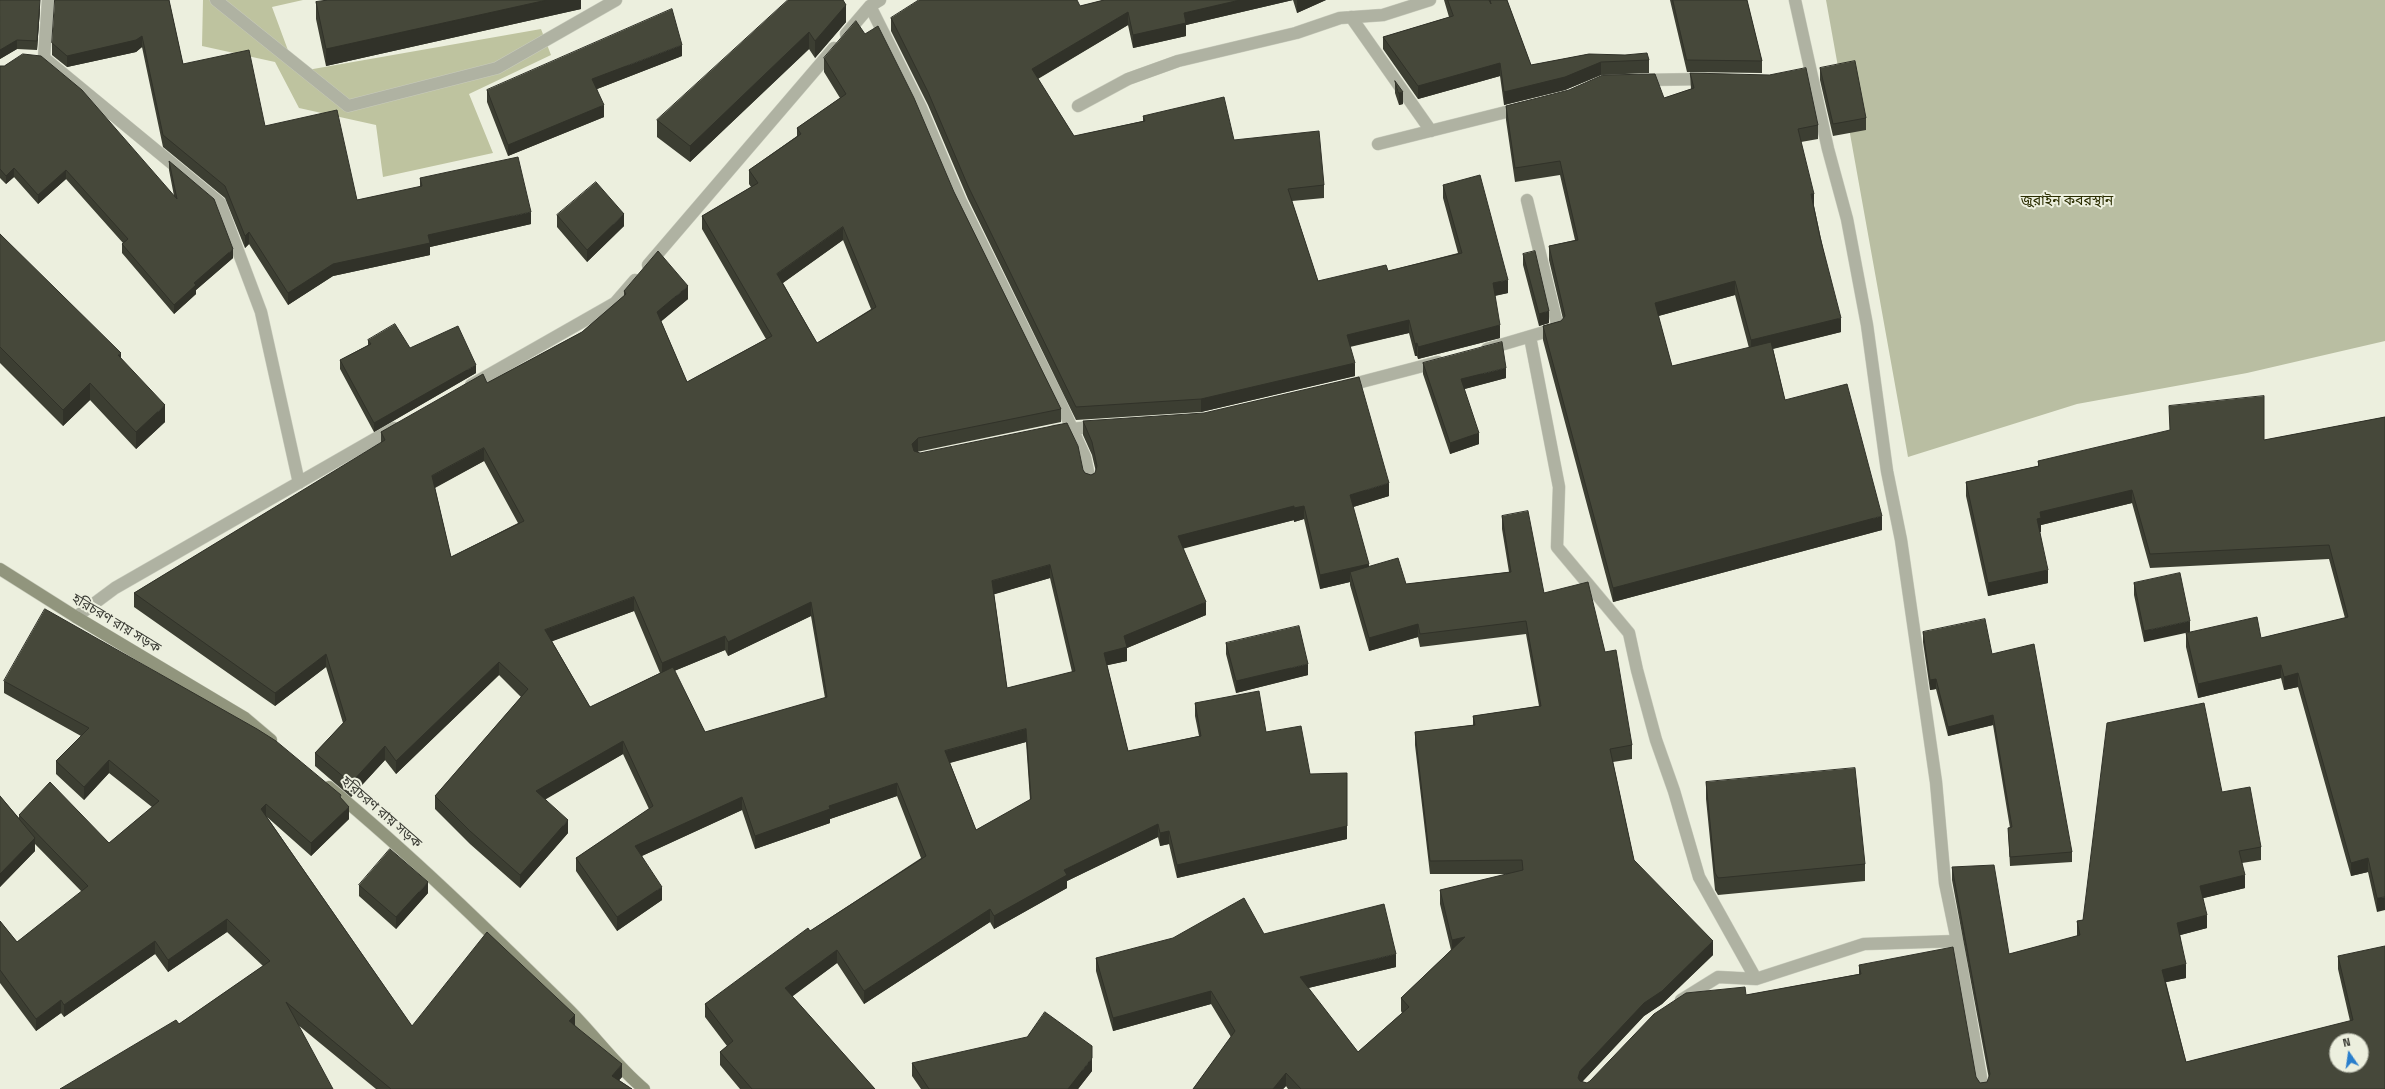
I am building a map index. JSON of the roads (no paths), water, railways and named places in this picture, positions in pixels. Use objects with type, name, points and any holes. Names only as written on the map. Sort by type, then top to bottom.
[{"type":"main road","name":"হরিচরণ রায় সড়ক","points":[[0,569],[76,617],[244,718],[280,748]]},
{"type":"main road","name":"হরিচরণ রায় সড়ক","points":[[322,782],[387,836],[480,924],[566,1007],[639,1087]]},
{"type":"street","points":[[44,58],[48,0]]},
{"type":"street","points":[[216,0],[348,106],[496,68],[616,0]]},
{"type":"street","points":[[1078,106],[1128,79],[1178,61],[1226,51],[1296,33],[1340,18],[1383,15],[1430,0]]},
{"type":"street","points":[[1795,0],[1828,149],[1847,219],[1867,325],[1887,471],[1902,547],[1936,782],[1944,883],[1957,941],[1983,1089]]},
{"type":"street","points":[[457,393],[615,303],[875,3],[961,202],[1085,457],[1090,481]]},
{"type":"street","points":[[1351,17],[1431,131]]},
{"type":"street","points":[[29,56],[44,58],[220,203],[261,312],[299,482]]},
{"type":"street","points":[[1797,75],[1811,70]]},
{"type":"street","points":[[1628,81],[1718,79]]},
{"type":"street","points":[[1378,144],[1537,104]]},
{"type":"street","points":[[1473,353],[1558,328],[1527,200]]},
{"type":"street","points":[[1530,337],[1559,486],[1557,547],[1629,633],[1636,670],[1656,740],[1674,791],[1699,877],[1756,979]]},
{"type":"street","points":[[1338,388],[1451,359]]},
{"type":"street","points":[[76,617],[115,588],[402,424]]},
{"type":"street","points":[[1041,434],[1071,428],[1110,425]]},
{"type":"street","points":[[1674,1005],[1718,977],[1756,979],[1864,944],[1957,941]]},
{"type":"park label","name":"জুরাইন কবরস্থান","points":[[2067,202]]}]
